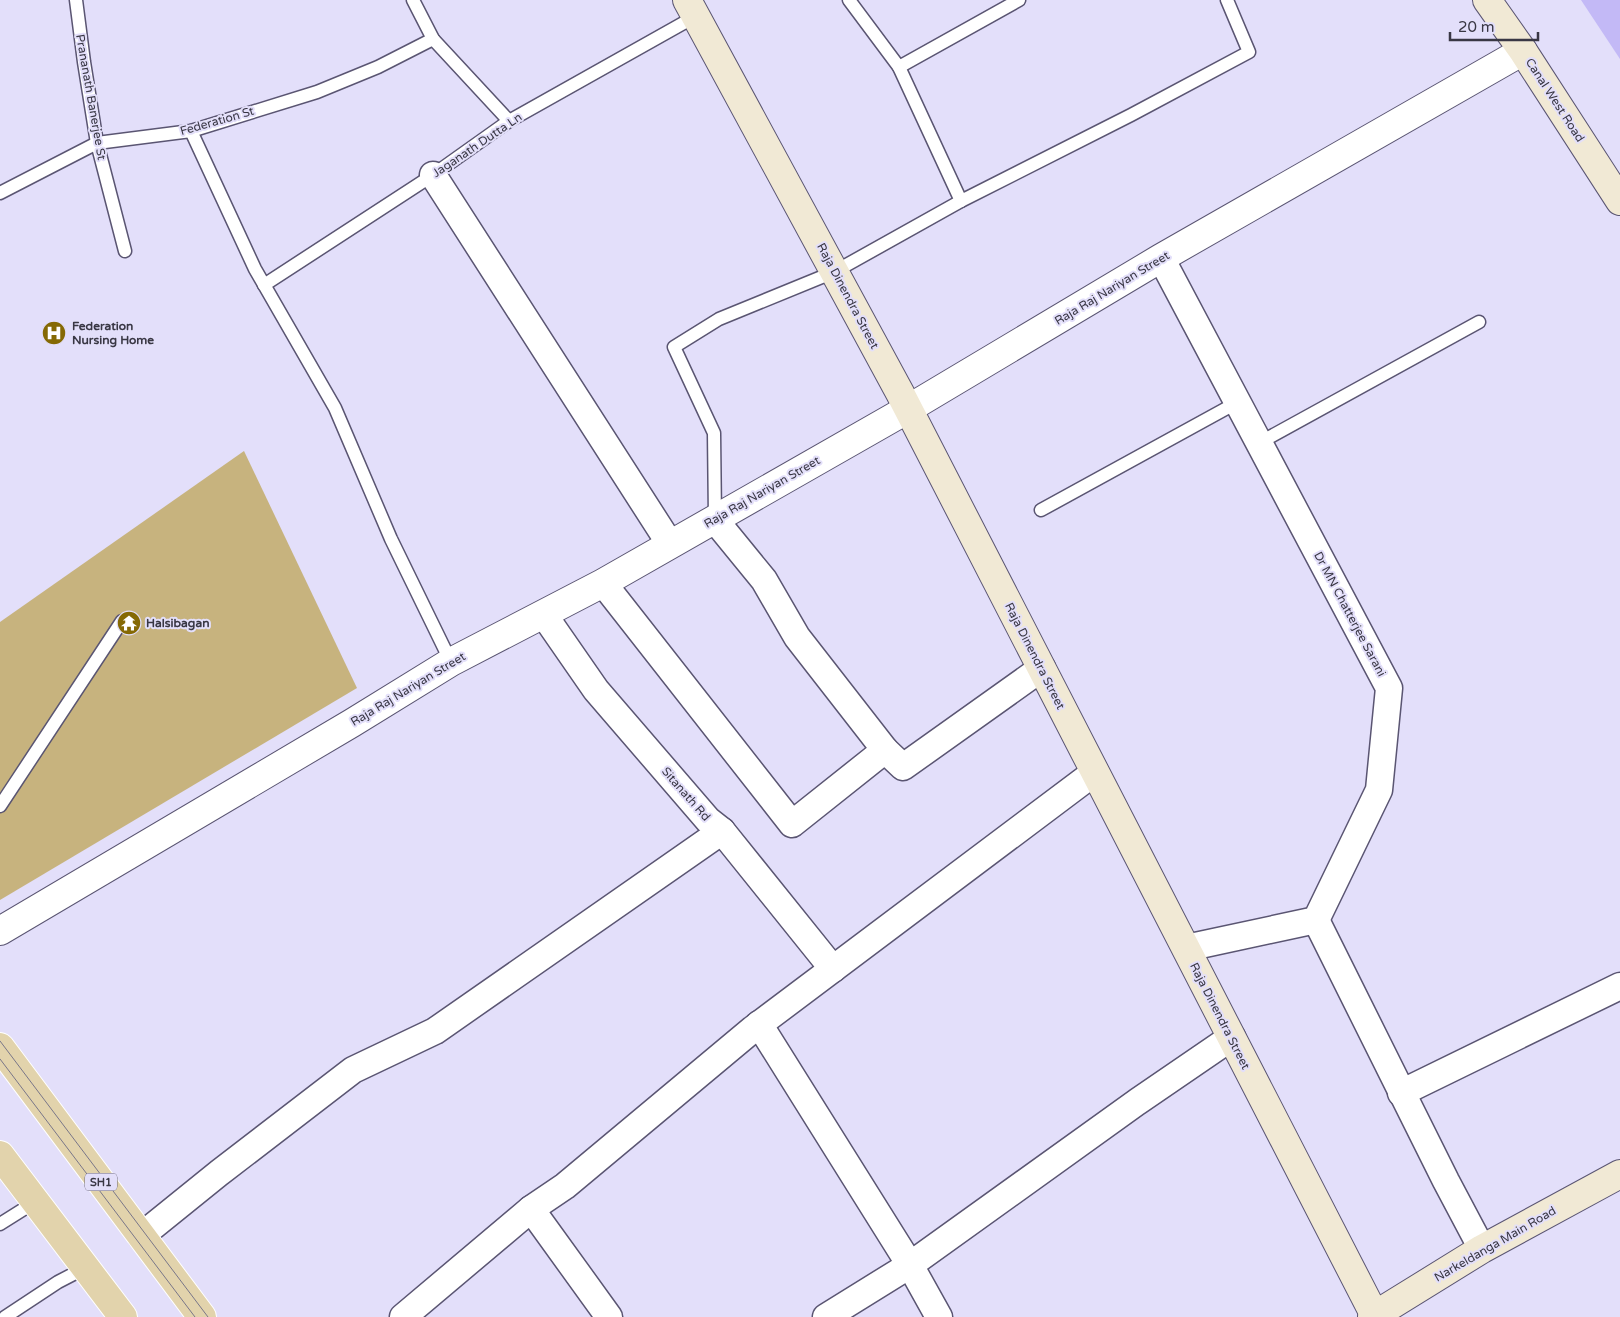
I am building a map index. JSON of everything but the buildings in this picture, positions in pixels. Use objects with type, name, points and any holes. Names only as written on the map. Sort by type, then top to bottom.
[{"type":"main road","name":"Canal West Road","points":[[1487,0],[1523,51],[1620,201]]},
{"type":"main road","name":"Raja Dinendra Street","points":[[691,8],[908,408],[1374,1317]]},
{"type":"main road","name":"SH1","points":[[0,1047],[202,1317]]},
{"type":"main road","points":[[0,1155],[123,1317]]},
{"type":"main road","name":"Narkeldanga Main Road","points":[[1374,1317],[1482,1249],[1620,1174]]},
{"type":"street","name":"Raja Raj Nariyan Street","points":[[0,931],[352,723],[450,662],[544,615],[715,520],[1161,258],[1523,51]]},
{"type":"street","points":[[433,175],[670,544]]},
{"type":"street","name":"Dr MN Chatterjee Sarani","points":[[1161,258],[1389,688],[1379,790],[1316,920]]},
{"type":"street","points":[[715,520],[764,580],[798,637],[885,750],[903,768],[1042,668]]},
{"type":"street","points":[[603,583],[792,824],[885,750]]},
{"type":"street","name":"Sitanath Rd","points":[[544,615],[596,690],[708,820],[722,831],[833,969]]},
{"type":"street","points":[[404,1317],[531,1209],[565,1186],[759,1024],[1094,772]]},
{"type":"street","points":[[141,1236],[219,1172],[353,1070],[435,1031],[722,831]]},
{"type":"street","points":[[1186,948],[1316,920],[1401,1093],[1482,1249]]},
{"type":"street","points":[[1401,1093],[1620,986]]},
{"type":"street","points":[[759,1024],[910,1265],[939,1317]]},
{"type":"street","points":[[826,1317],[910,1265],[1129,1108],[1232,1037]]},
{"type":"street","points":[[531,1209],[609,1317]]},
{"type":"lane","name":"Prananath Banerjee St","points":[[76,0],[97,143],[125,251]]},
{"type":"lane","points":[[413,0],[434,39],[509,120]]},
{"type":"lane","points":[[849,0],[899,67],[960,201]]},
{"type":"lane","points":[[899,67],[1019,0]]},
{"type":"lane","points":[[715,520],[714,433],[674,347],[719,319],[834,272],[960,201],[1131,115],[1249,52],[1227,0]]},
{"type":"lane","name":"Jaganath Dutta Ln","points":[[264,285],[433,175],[509,120],[691,8]]},
{"type":"lane","name":"Federation St","points":[[0,194],[97,143],[191,131],[317,92],[434,39]]},
{"type":"lane","points":[[191,131],[251,261],[334,408],[390,539],[450,662]]},
{"type":"lane","points":[[1259,443],[1478,322]]},
{"type":"lane","points":[[1041,510],[1238,402]]},
{"type":"lane","points":[[0,806],[122,621]]},
{"type":"lane","points":[[0,1224],[35,1202]]},
{"type":"lane","points":[[5,1317],[58,1282],[85,1268]]},
{"type":"shaded area","points":[[1581,0],[1620,0],[1620,59]]},
{"type":"shaded area","points":[[244,451],[357,688],[0,900],[0,622]]},
{"type":"tram line","points":[[0,1041],[208,1317]]},
{"type":"tram line","points":[[0,1059],[195,1317]]},
{"type":"place","name":"Federation Nursing Home","points":[[54,333]]},
{"type":"place","name":"Halsibagan","points":[[129,623]]}]
